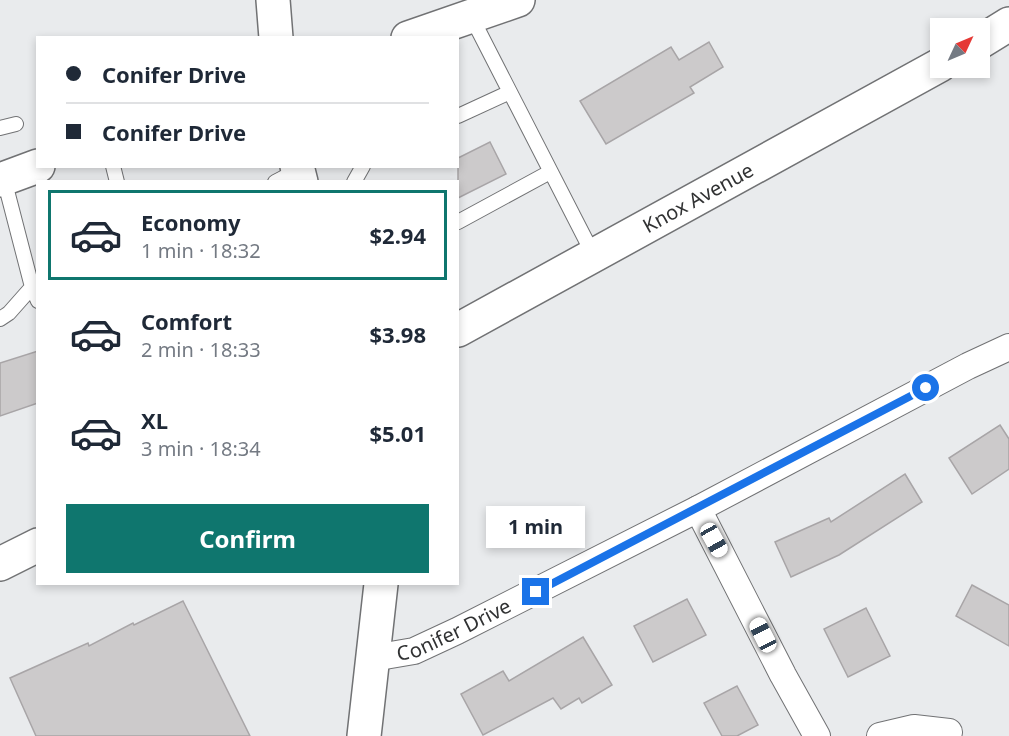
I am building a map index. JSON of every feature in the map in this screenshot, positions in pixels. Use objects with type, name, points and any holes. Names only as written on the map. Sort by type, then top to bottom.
[{"type":"main road","points":[[273,0],[276,36]]},
{"type":"main road","points":[[414,36],[518,0]]},
{"type":"main road","points":[[1003,0],[1009,15]]},
{"type":"main road","points":[[990,36],[1009,24]]},
{"type":"main road","name":"Knox Avenue","points":[[459,329],[930,71]]},
{"type":"main road","points":[[2,179],[36,167]]},
{"type":"main road","points":[[0,564],[36,546]]},
{"type":"main road","points":[[364,736],[381,585]]},
{"type":"street","name":"Conifer Drive","points":[[373,658],[414,651],[486,617],[698,509],[968,366],[1009,347]]},
{"type":"street","points":[[698,509],[817,736]]},
{"type":"street","points":[[880,736],[914,728],[949,732]]},
{"type":"lane","points":[[471,16],[594,256]]},
{"type":"lane","points":[[459,116],[510,92]]},
{"type":"lane","points":[[0,128],[16,124]]},
{"type":"lane","points":[[459,221],[550,171]]},
{"type":"lane","points":[[2,179],[36,296]]},
{"type":"lane","points":[[0,319],[9,313],[32,286]]},
{"type":"building","points":[[709,42],[723,67],[690,87],[694,93],[606,144],[580,101],[671,47],[679,60]]},
{"type":"building","points":[[490,142],[506,174],[459,198],[459,158]]},
{"type":"building","points":[[36,352],[36,404],[0,416],[0,363]]},
{"type":"building","points":[[1000,425],[1009,439],[1009,469],[972,494],[949,458]]},
{"type":"building","points":[[905,474],[922,502],[839,555],[791,577],[775,542],[829,518],[831,522]]},
{"type":"building","points":[[972,585],[1009,605],[1009,646],[956,616]]},
{"type":"building","points":[[687,599],[706,635],[653,662],[634,626]]},
{"type":"building","points":[[183,601],[250,736],[36,736],[10,678],[88,643],[89,646]]},
{"type":"building","points":[[866,608],[890,656],[848,677],[824,629]]},
{"type":"building","points":[[583,637],[612,685],[582,703],[579,698],[561,709],[553,698],[483,735],[461,694],[503,671],[509,681]]},
{"type":"building","points":[[737,686],[758,725],[737,736],[722,736],[704,703]]},
{"type":"route","points":[[536,592],[926,388]]}]
